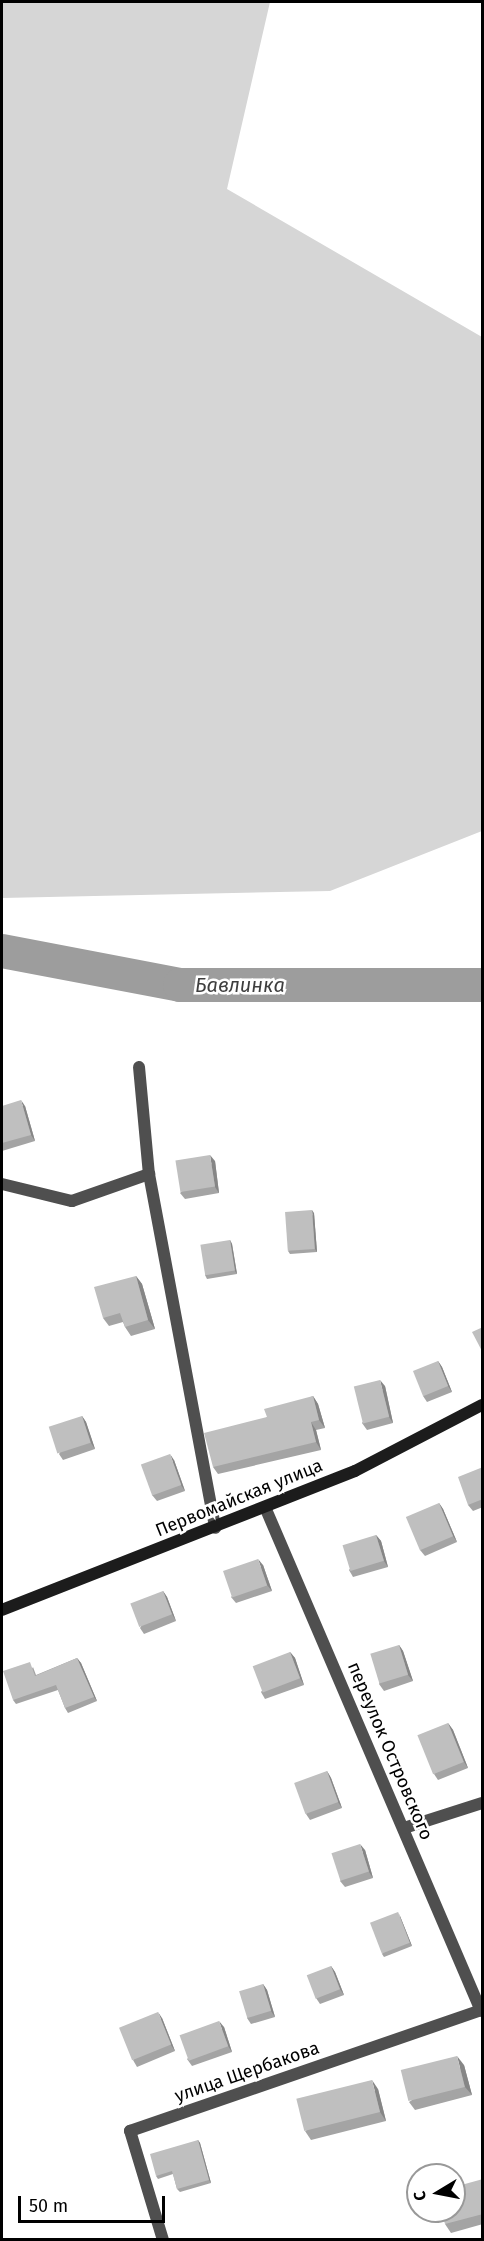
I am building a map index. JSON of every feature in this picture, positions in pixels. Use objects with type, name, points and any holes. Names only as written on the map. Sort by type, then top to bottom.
[{"type":"street","points":[[139,1067],[149,1174],[215,1528]]},
{"type":"street","points":[[2,1184],[72,1201],[149,1174]]},
{"type":"street","name":"Первомайская улица","points":[[2,1610],[356,1471],[483,1405]]},
{"type":"street","name":"переулок Островского","points":[[265,1507],[482,2011]]},
{"type":"street","points":[[404,1828],[483,1803]]},
{"type":"street","name":"улица Щербакова","points":[[163,2240],[130,2131],[482,2011]]},
{"type":"shaded area","points":[[2,2],[270,2],[227,189],[482,337],[482,831],[330,891],[2,898]]},
{"type":"building","points":[[21,1100],[31,1135],[2,1143],[2,1106]]},
{"type":"building","points":[[210,1155],[215,1187],[180,1192],[175,1160]]},
{"type":"building","points":[[312,1210],[315,1249],[288,1251],[285,1212]]},
{"type":"building","points":[[230,1240],[235,1271],[205,1275],[200,1245]]},
{"type":"building","points":[[136,1276],[148,1320],[125,1327],[120,1313],[103,1318],[94,1287]]},
{"type":"building","points":[[483,1327],[483,1353],[472,1332]]},
{"type":"building","points":[[438,1361],[448,1386],[423,1396],[413,1371]]},
{"type":"building","points":[[380,1380],[389,1417],[363,1423],[354,1387]]},
{"type":"building","points":[[313,1396],[319,1420],[311,1422],[316,1442],[213,1467],[204,1433],[267,1417],[264,1409]]},
{"type":"building","points":[[82,1416],[91,1443],[57,1453],[49,1427]]},
{"type":"building","points":[[170,1454],[181,1485],[152,1496],[141,1465]]},
{"type":"building","points":[[483,1467],[483,1499],[468,1505],[458,1477]]},
{"type":"building","points":[[439,1503],[453,1536],[420,1550],[406,1517]]},
{"type":"building","points":[[376,1535],[384,1561],[350,1571],[343,1545]]},
{"type":"building","points":[[258,1559],[267,1585],[232,1598],[223,1571]]},
{"type":"building","points":[[163,1591],[172,1614],[139,1627],[130,1604]]},
{"type":"building","points":[[399,1645],[408,1675],[379,1683],[370,1654]]},
{"type":"building","points":[[290,1652],[300,1678],[263,1692],[253,1666]]},
{"type":"building","points":[[77,1658],[94,1697],[65,1708],[56,1685],[13,1700],[3,1671],[30,1662],[35,1676]]},
{"type":"building","points":[[448,1723],[464,1762],[433,1774],[417,1735]]},
{"type":"building","points":[[327,1771],[338,1802],[305,1814],[294,1783]]},
{"type":"building","points":[[360,1844],[369,1872],[340,1881],[331,1853]]},
{"type":"building","points":[[398,1912],[410,1943],[382,1954],[370,1923]]},
{"type":"building","points":[[331,1966],[340,1989],[316,1999],[307,1975]]},
{"type":"building","points":[[263,1984],[271,2011],[247,2018],[239,1991]]},
{"type":"building","points":[[158,2012],[171,2044],[132,2060],[119,2028]]},
{"type":"building","points":[[219,2021],[228,2046],[189,2061],[180,2035]]},
{"type":"building","points":[[457,2056],[465,2087],[408,2101],[401,2070]]},
{"type":"building","points":[[372,2080],[380,2112],[304,2131],[296,2099]]},
{"type":"building","points":[[198,2140],[209,2180],[177,2189],[172,2171],[156,2176],[150,2154]]},
{"type":"building","points":[[483,2179],[483,2214],[466,2218],[466,2184]]},
{"type":"waterway","name":"Бавлинка","points":[[2,951],[180,985],[482,985]]}]
